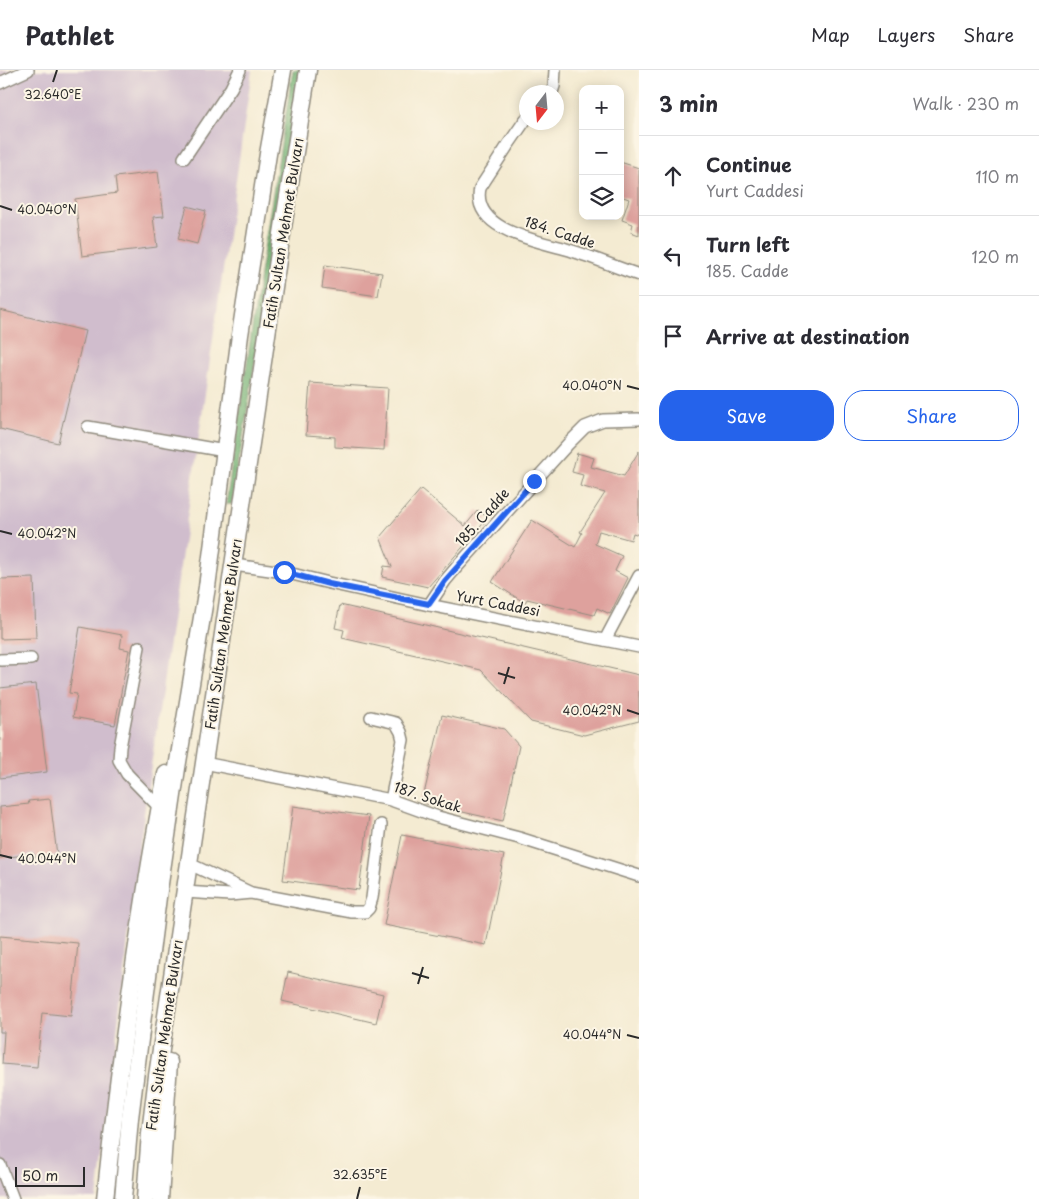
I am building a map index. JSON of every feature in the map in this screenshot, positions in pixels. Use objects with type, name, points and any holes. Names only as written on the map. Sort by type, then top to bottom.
[{"type":"highway","name":"Fatih Sultan Mehmet Bulvarı","points":[[123,1199],[130,1118],[154,933],[207,586],[241,325],[283,70]]},
{"type":"highway","name":"Fatih Sultan Mehmet Bulvarı","points":[[145,1199],[150,1133],[177,936],[308,70]]},
{"type":"highway","points":[[105,1199],[142,909],[170,754],[187,710]]},
{"type":"highway","points":[[160,1199],[177,936]]},
{"type":"street","points":[[0,83],[28,70]]},
{"type":"street","points":[[184,158],[231,88],[240,70]]},
{"type":"street","points":[[554,85],[555,70]]},
{"type":"street","name":"184. Cadde","points":[[519,128],[480,188],[480,206],[487,216],[519,236],[566,249],[639,275]]},
{"type":"street","name":"185. Cadde","points":[[429,604],[461,562],[556,456],[585,427],[603,420],[639,419]]},
{"type":"street","points":[[88,427],[225,451]]},
{"type":"street","name":"Yurt Caddesi","points":[[234,565],[284,572],[329,584],[639,647]]},
{"type":"street","points":[[605,640],[639,576]]},
{"type":"street","points":[[139,647],[120,747],[120,760],[127,774],[160,808]]},
{"type":"street","points":[[0,660],[31,659]]},
{"type":"street","points":[[371,717],[396,723],[403,740],[391,800]]},
{"type":"street","name":"187. Sokak","points":[[204,763],[391,800],[438,817],[519,838],[639,876]]},
{"type":"street","points":[[185,892],[251,893],[352,912],[365,912],[372,898],[381,825]]},
{"type":"street","points":[[189,862],[251,893]]},
{"type":"street","points":[[0,1165],[12,1199]]},
{"type":"shaded area","points":[[0,70],[252,70],[138,856],[97,1199],[0,1199]]},
{"type":"green space","points":[[293,70],[300,70],[252,382],[232,504],[226,504],[261,268]]},
{"type":"building","points":[[624,163],[639,168],[639,235],[631,232],[633,224],[622,220],[624,220],[629,199],[624,197]]},
{"type":"building","points":[[158,172],[164,216],[153,217],[157,247],[82,256],[75,199],[117,193],[115,177]]},
{"type":"building","points":[[187,206],[206,211],[197,244],[178,239]]},
{"type":"building","points":[[325,265],[382,273],[378,296],[322,288]]},
{"type":"building","points":[[0,310],[85,331],[58,443],[0,429]]},
{"type":"building","points":[[310,383],[388,388],[384,450],[335,447],[335,437],[306,435]]},
{"type":"building","points":[[639,451],[639,535],[633,533],[631,540],[599,531],[595,544],[622,556],[615,571],[628,578],[610,614],[597,608],[594,615],[527,599],[525,603],[492,582],[532,520],[575,547],[582,533],[580,532],[605,493],[580,486],[583,475],[572,472],[577,453],[594,458],[591,467],[624,476]]},
{"type":"building","points":[[421,489],[465,526],[478,510],[488,518],[428,587],[382,577],[384,566],[392,567],[380,537]]},
{"type":"building","points":[[34,578],[36,638],[0,639],[0,579]]},
{"type":"building","points":[[340,605],[639,675],[639,721],[584,735],[531,722],[481,670],[342,638],[344,630],[335,628]]},
{"type":"building","points":[[80,627],[122,635],[120,648],[129,650],[115,725],[73,717],[77,694],[69,693]]},
{"type":"building","points":[[36,684],[47,772],[0,778],[0,688]]},
{"type":"building","points":[[442,715],[504,729],[519,746],[503,821],[422,803]]},
{"type":"building","points":[[50,799],[57,855],[35,857],[34,854],[0,858],[0,807],[29,804],[28,801]]},
{"type":"building","points":[[293,806],[369,816],[359,890],[283,880]]},
{"type":"building","points":[[402,835],[504,855],[486,945],[384,925]]},
{"type":"building","points":[[0,936],[78,943],[71,1016],[42,1013],[37,1067],[2,1064],[4,1032],[0,1032]]},
{"type":"building","points":[[288,972],[383,994],[376,1023],[282,1001]]},
{"type":"route","points":[[284,572],[329,584],[429,604],[445,581],[534,481]]}]
